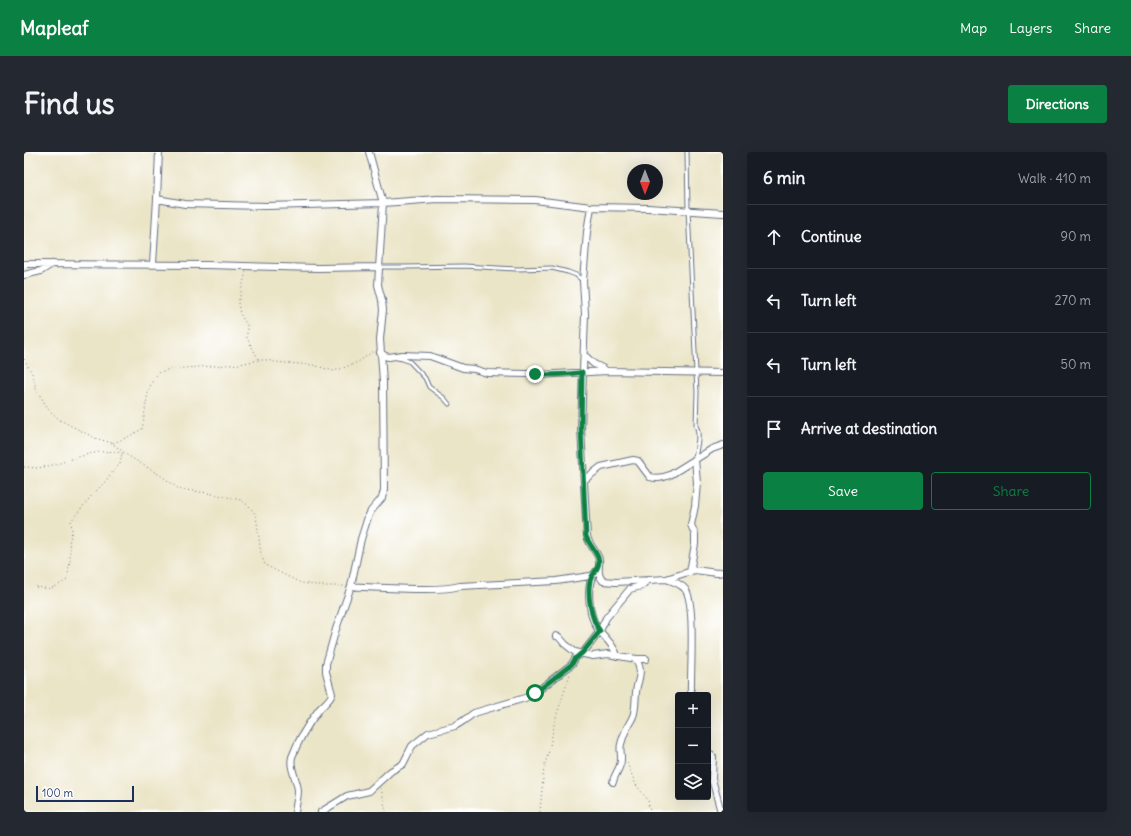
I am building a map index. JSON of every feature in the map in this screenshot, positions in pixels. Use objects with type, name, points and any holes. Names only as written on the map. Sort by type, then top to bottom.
[{"type":"street","points":[[153,264],[159,152]]},
{"type":"street","points":[[295,812],[298,792],[296,779],[291,764],[292,759],[296,747],[318,710],[331,697],[332,694],[326,672],[326,664],[351,586],[361,539],[368,518],[371,511],[382,498],[384,490],[383,366],[380,352],[383,310],[378,285],[383,204],[369,152]]},
{"type":"street","points":[[157,199],[185,204],[266,206],[383,204],[437,199],[535,200],[591,207],[648,208],[723,213]]},
{"type":"street","points":[[591,207],[587,232],[583,281],[585,314],[581,429],[586,536],[598,559],[598,569],[601,579],[607,582],[666,579],[696,570],[717,573],[723,572]]},
{"type":"street","points":[[24,264],[378,267]]},
{"type":"street","points":[[24,275],[41,271],[52,264]]},
{"type":"street","points":[[380,352],[385,356],[393,357],[402,355],[430,356],[462,368],[474,369],[487,373],[539,375],[607,371],[723,373]]},
{"type":"street","points":[[584,355],[599,368],[607,371]]},
{"type":"street","points":[[584,480],[601,467],[633,460],[638,461],[650,477],[662,478],[670,475],[712,449],[723,445]]},
{"type":"street","points":[[690,572],[695,544],[695,534],[691,525],[695,506],[697,483],[696,459]]},
{"type":"street","points":[[598,569],[593,575],[590,585],[590,611],[596,625],[614,649],[617,656]]},
{"type":"street","points":[[351,586],[370,588],[447,588],[556,581],[593,575]]},
{"type":"street","points":[[666,579],[683,587],[688,594],[692,626],[692,655],[690,670],[692,692]]},
{"type":"street","points":[[321,812],[347,796],[369,792],[391,772],[403,764],[412,746],[428,733],[456,726],[474,713],[525,698],[535,693],[572,664],[600,631],[606,618],[630,590],[641,586],[648,580]]},
{"type":"street","points":[[556,636],[570,648],[581,653],[593,656],[601,654],[617,656],[636,660],[646,659]]},
{"type":"street","points":[[613,782],[614,775],[621,764],[622,754],[620,746],[625,731],[635,711],[636,687],[640,673],[640,667],[636,660]]},
{"type":"street","points":[[711,754],[713,756],[712,779],[721,812]]},
{"type":"lane","points":[[687,152],[688,210],[698,392],[696,426],[698,429],[698,435],[696,459]]},
{"type":"lane","points":[[378,267],[464,266],[517,269],[552,268],[576,275],[583,281]]},
{"type":"lane","points":[[393,357],[410,362],[425,378],[429,387],[444,398],[449,404]]},
{"type":"path","points":[[246,266],[246,275],[238,303],[240,314],[247,325],[247,338],[259,360]]},
{"type":"path","points":[[112,443],[128,437],[142,429],[145,416],[146,397],[155,378],[160,372],[171,369],[240,364],[259,360],[313,365],[334,370],[358,362],[380,345]]},
{"type":"path","points":[[24,359],[33,375],[36,389],[53,415],[60,420],[90,435],[112,443],[127,455],[163,477],[179,489],[208,492],[241,500],[249,506],[256,515],[261,554],[265,566],[301,583],[323,586],[351,586]]},
{"type":"path","points":[[24,468],[42,468],[83,455],[122,453],[127,455]]},
{"type":"path","points":[[36,587],[50,590],[67,580],[70,561],[69,543],[72,531],[71,521],[120,464],[122,453]]},
{"type":"path","points":[[540,812],[544,767],[549,751],[554,720],[570,676],[572,664]]},
{"type":"path","points":[[622,754],[628,763],[636,786],[648,800],[650,812]]},
{"type":"path","points":[[379,782],[386,812]]},
{"type":"route","points":[[535,374],[576,374],[582,372],[581,429],[586,536],[599,563],[598,569],[590,579],[590,611],[597,628],[600,631],[572,664],[535,693]]}]
